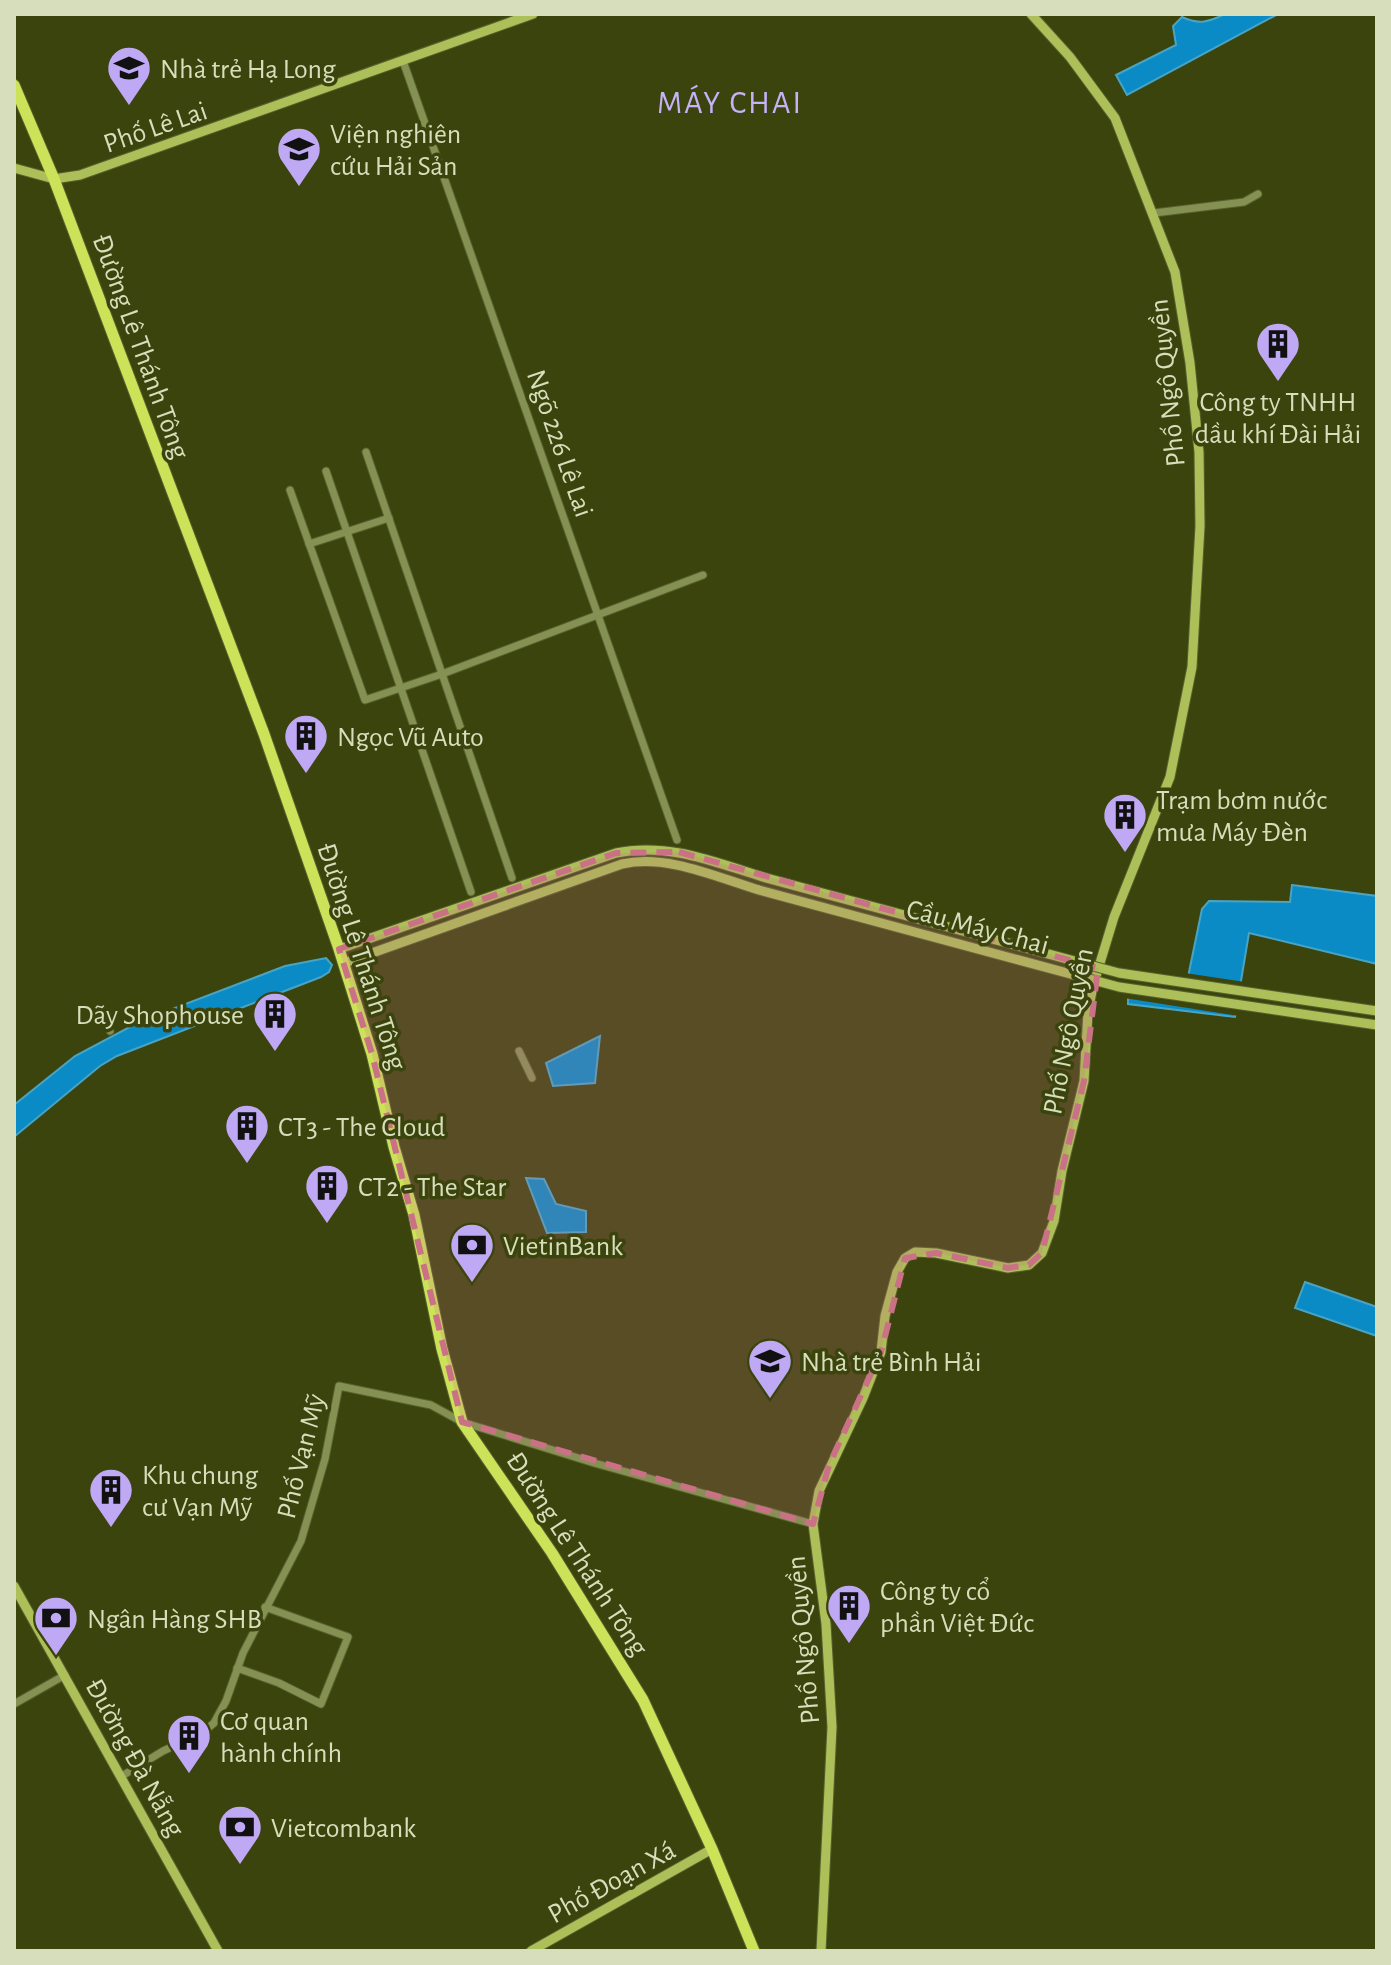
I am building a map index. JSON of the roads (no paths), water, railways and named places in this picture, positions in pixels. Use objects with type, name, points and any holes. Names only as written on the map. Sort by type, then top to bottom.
[{"type":"main road","name":"Đường Lê Thánh Tông","points":[[14,85],[54,179],[264,734],[344,963],[372,1054],[414,1215],[442,1349],[462,1422],[552,1553],[643,1700],[712,1849],[754,1951]]},
{"type":"street","name":"Phố Lê Lai","points":[[14,168],[54,179],[77,176],[533,14]]},
{"type":"street","name":"Phố Ngô Quyền","points":[[821,1951],[832,1727],[826,1624],[813,1524],[819,1491],[881,1352],[888,1304],[897,1272],[905,1258],[915,1252],[936,1253],[1008,1268],[1029,1265],[1042,1253],[1054,1221],[1062,1171],[1084,1081],[1091,992],[1114,917],[1170,777],[1192,667],[1200,526],[1199,452],[1190,363],[1175,272],[1112,113],[1070,57],[1031,14]]},
{"type":"street","name":"Ngõ 226 Lê Lai","points":[[403,61],[677,840]]},
{"type":"street","points":[[1154,213],[1244,202],[1258,194]]},
{"type":"street","points":[[366,452],[512,878]]},
{"type":"street","points":[[326,471],[471,892]]},
{"type":"street","points":[[290,490],[365,700],[703,575]]},
{"type":"street","points":[[309,544],[389,518]]},
{"type":"street","name":"Cầu Máy Chai","points":[[339,949],[638,848],[679,852],[1119,973],[1377,1011]]},
{"type":"street","name":"Cầu Máy Chai","points":[[344,963],[594,874],[642,860],[676,866],[1119,987],[1377,1025]]},
{"type":"street","points":[[102,1011],[110,1031]]},
{"type":"street","points":[[519,1051],[532,1078]]},
{"type":"street","name":"Phố Vạn Mỹ","points":[[122,1776],[163,1751],[202,1733],[214,1723],[265,1607],[301,1541],[325,1459],[339,1386],[431,1405],[462,1422],[594,1463],[813,1524]]},
{"type":"street","name":"Đường Đà Nẵng","points":[[14,1586],[218,1951]]},
{"type":"street","points":[[237,1668],[279,1683],[321,1704],[348,1637],[265,1607]]},
{"type":"street","points":[[14,1704],[65,1675]]},
{"type":"street","name":"Phố Đoạn Xá","points":[[531,1951],[712,1849]]},
{"type":"water","points":[[1225,14],[1278,14],[1127,95],[1116,75],[1176,45],[1173,26],[1182,17],[1204,22]]},
{"type":"water","points":[[1292,885],[1377,896],[1377,964],[1249,933],[1235,1017],[1128,1004],[1128,981],[1176,984],[1188,977],[1202,909],[1209,901],[1290,902]]},
{"type":"water","points":[[326,958],[332,965],[329,972],[321,977],[117,1056],[100,1066],[14,1137],[14,1105],[75,1056],[141,1021],[285,966]]},
{"type":"water","points":[[600,1036],[595,1083],[553,1086],[546,1063]]},
{"type":"water","points":[[526,1178],[544,1179],[556,1204],[586,1211],[586,1232],[547,1233]]},
{"type":"water","points":[[1305,1282],[1377,1307],[1377,1336],[1295,1308]]},
{"type":"place","name":"Nhà trẻ Hạ Long","points":[[129,107]]},
{"type":"place","name":"Viện nghiên cứu Hải Sản","points":[[299,188]]},
{"type":"place","name":"Công ty TNHH dầu khí Đài Hải","points":[[1278,383]]},
{"type":"place","name":"Ngọc Vũ Auto","points":[[306,775]]},
{"type":"place","name":"Trạm bơm nước mưa Máy Đèn","points":[[1125,854]]},
{"type":"place","name":"Dãy Shophouse","points":[[275,1053]]},
{"type":"place","name":"CT3 - The Cloud","points":[[247,1165]]},
{"type":"place","name":"CT2 - The Star","points":[[327,1225]]},
{"type":"place","name":"VietinBank","points":[[472,1284]]},
{"type":"place","name":"Nhà trẻ Bình Hải","points":[[770,1400]]},
{"type":"place","name":"Khu chung cư Vạn Mỹ","points":[[111,1529]]},
{"type":"place","name":"Công ty cổ phần Việt Đức","points":[[849,1645]]},
{"type":"place","name":"Ngân Hàng SHB","points":[[56,1657]]},
{"type":"place","name":"Cơ quan hành chính","points":[[189,1775]]},
{"type":"place","name":"Vietcombank","points":[[240,1866]]},
{"type":"district","name":"MÁY CHAI","points":[[730,102]]}]
